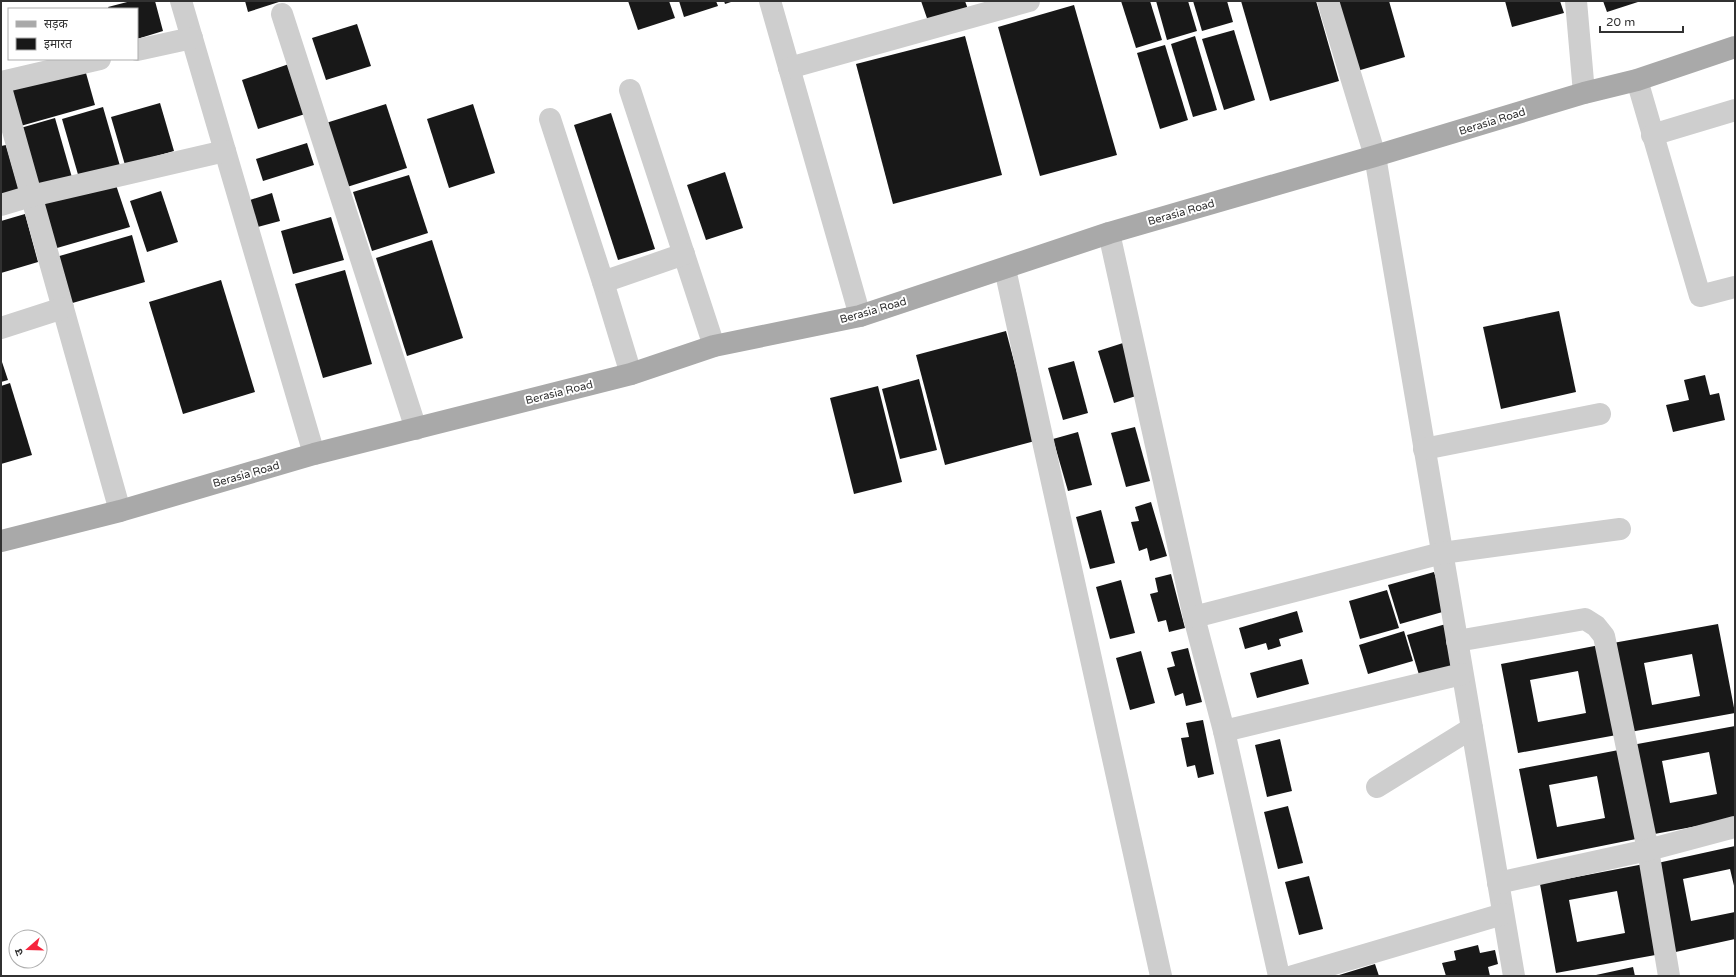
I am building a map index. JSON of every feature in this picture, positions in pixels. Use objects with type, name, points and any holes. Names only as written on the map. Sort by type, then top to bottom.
[{"type":"main road","name":"Berasia Road","points":[[1,541],[120,511],[314,454],[630,374],[714,346],[860,316],[1005,269],[1109,233],[1375,156],[1584,93],[1637,80],[1735,47]]},
{"type":"street","points":[[181,1],[314,454]]},
{"type":"street","points":[[770,1],[860,316]]},
{"type":"street","points":[[789,68],[1029,1]]},
{"type":"street","points":[[1328,1],[1375,156],[1514,976]]},
{"type":"street","points":[[1576,1],[1584,93]]},
{"type":"street","points":[[282,14],[416,429]]},
{"type":"street","points":[[138,50],[192,38]]},
{"type":"street","points":[[1,82],[96,60]]},
{"type":"street","points":[[1637,80],[1700,296],[1735,287]]},
{"type":"street","points":[[1,88],[120,511]]},
{"type":"street","points":[[630,90],[714,346]]},
{"type":"street","points":[[1652,135],[1735,110]]},
{"type":"street","points":[[550,119],[604,282],[630,374]]},
{"type":"street","points":[[1,205],[31,196],[225,151]]},
{"type":"street","points":[[1109,233],[1194,617],[1224,731],[1279,976]]},
{"type":"street","points":[[604,282],[684,254]]},
{"type":"street","points":[[1005,269],[1161,976]]},
{"type":"street","points":[[1,328],[63,308]]},
{"type":"street","points":[[1424,449],[1600,414]]},
{"type":"street","points":[[1194,617],[1442,553],[1620,529]]},
{"type":"street","points":[[1456,641],[1585,619],[1596,626],[1604,636],[1648,850],[1669,976]]},
{"type":"street","points":[[1224,731],[1462,674]]},
{"type":"street","points":[[1377,788],[1472,728]]},
{"type":"street","points":[[1498,883],[1648,850],[1735,827]]},
{"type":"street","points":[[1293,976],[1503,914]]},
{"type":"building","points":[[131,1],[155,1],[163,31],[138,39],[138,8],[108,7]]},
{"type":"building","points":[[245,1],[282,1],[248,12]]},
{"type":"building","points":[[628,1],[669,1],[675,18],[638,30]]},
{"type":"building","points":[[679,1],[716,1],[718,6],[684,17]]},
{"type":"building","points":[[724,1],[734,1],[725,4]]},
{"type":"building","points":[[921,1],[965,1],[970,15],[930,27]]},
{"type":"building","points":[[1121,1],[1150,1],[1162,40],[1136,48]]},
{"type":"building","points":[[1156,1],[1188,1],[1197,31],[1167,40]]},
{"type":"building","points":[[1193,1],[1227,1],[1233,22],[1202,31]]},
{"type":"building","points":[[1241,1],[1316,1],[1339,81],[1270,101]]},
{"type":"building","points":[[1337,1],[1389,1],[1405,57],[1357,71]]},
{"type":"building","points":[[1505,1],[1560,1],[1564,13],[1512,27]]},
{"type":"building","points":[[1603,1],[1641,1],[1607,12]]},
{"type":"building","points":[[1074,5],[1117,155],[1040,176],[998,27]]},
{"type":"building","points":[[357,24],[371,66],[326,80],[312,38]]},
{"type":"building","points":[[1234,30],[1255,100],[1224,110],[1202,39]]},
{"type":"building","points":[[965,36],[1002,175],[893,204],[856,64]]},
{"type":"building","points":[[1195,36],[1217,110],[1193,117],[1171,44]]},
{"type":"building","points":[[1165,45],[1188,120],[1160,129],[1137,53]]},
{"type":"building","points":[[289,64],[305,114],[258,129],[242,80]]},
{"type":"building","points":[[84,66],[95,105],[17,127],[6,89]]},
{"type":"building","points":[[160,103],[174,151],[125,165],[111,117]]},
{"type":"building","points":[[386,104],[407,168],[347,187],[326,123]]},
{"type":"building","points":[[473,104],[495,173],[449,188],[427,119]]},
{"type":"building","points":[[103,107],[120,166],[79,178],[62,119]]},
{"type":"building","points":[[611,113],[655,249],[618,260],[574,125]]},
{"type":"building","points":[[55,118],[73,181],[35,192],[17,129]]},
{"type":"building","points":[[307,143],[314,165],[263,181],[256,159]]},
{"type":"building","points":[[6,145],[21,197],[1,203],[1,146]]},
{"type":"building","points":[[725,172],[743,228],[706,240],[687,185]]},
{"type":"building","points":[[409,175],[428,233],[372,251],[353,192]]},
{"type":"building","points":[[115,182],[130,227],[50,250],[35,197]]},
{"type":"building","points":[[161,191],[178,242],[147,252],[130,201]]},
{"type":"building","points":[[272,193],[280,221],[254,228],[247,201]]},
{"type":"building","points":[[25,214],[38,262],[1,273],[1,221]]},
{"type":"building","points":[[331,217],[344,260],[293,274],[281,231]]},
{"type":"building","points":[[132,235],[145,282],[69,304],[56,257]]},
{"type":"building","points":[[432,240],[463,338],[407,356],[376,258]]},
{"type":"building","points":[[345,270],[372,364],[323,378],[295,284]]},
{"type":"building","points":[[221,280],[255,392],[183,414],[149,302]]},
{"type":"building","points":[[1559,311],[1576,392],[1501,409],[1483,327]]},
{"type":"building","points":[[1006,331],[1035,441],[945,465],[916,355]]},
{"type":"building","points":[[1123,343],[1139,395],[1114,403],[1098,351]]},
{"type":"building","points":[[1,359],[8,380],[1,382]]},
{"type":"building","points":[[1074,361],[1088,413],[1063,420],[1048,368]]},
{"type":"building","points":[[1705,375],[1710,395],[1719,393],[1725,420],[1673,432],[1666,405],[1689,400],[1684,380]]},
{"type":"building","points":[[919,379],[937,450],[900,459],[882,389]]},
{"type":"building","points":[[10,383],[32,455],[1,464],[1,386]]},
{"type":"building","points":[[878,386],[902,482],[854,494],[830,398]]},
{"type":"building","points":[[1135,427],[1150,481],[1126,487],[1111,433]]},
{"type":"building","points":[[1078,432],[1092,485],[1068,491],[1053,439]]},
{"type":"building","points":[[1151,502],[1167,556],[1150,561],[1147,548],[1139,551],[1131,522],[1139,521],[1135,507]]},
{"type":"building","points":[[1101,510],[1115,563],[1090,569],[1076,517]]},
{"type":"building","points":[[1434,572],[1446,611],[1400,624],[1388,585]]},
{"type":"building","points":[[1171,574],[1185,628],[1169,632],[1166,620],[1158,622],[1150,594],[1158,592],[1155,578]]},
{"type":"building","points":[[1121,580],[1135,633],[1110,639],[1096,587]]},
{"type":"building","points":[[1387,590],[1399,628],[1360,639],[1349,601]]},
{"type":"building","points":[[1297,611],[1303,632],[1279,639],[1281,646],[1268,650],[1266,643],[1245,649],[1239,628]]},
{"type":"building","points":[[1446,624],[1459,666],[1420,678],[1407,635]]},
{"type":"building","points":[[1718,624],[1735,713],[1630,732],[1613,643]],"holes":[[[1692,654],[1700,696],[1652,705],[1644,663]]]},
{"type":"building","points":[[1404,631],[1413,661],[1368,674],[1359,645]]},
{"type":"building","points":[[1605,644],[1622,734],[1518,753],[1501,664]],"holes":[[[1578,671],[1586,713],[1538,722],[1530,680]]]},
{"type":"building","points":[[1188,648],[1202,702],[1186,706],[1183,693],[1175,696],[1167,668],[1175,666],[1171,652]]},
{"type":"building","points":[[1141,651],[1155,703],[1130,710],[1116,658]]},
{"type":"building","points":[[1302,659],[1309,684],[1257,698],[1250,673]]},
{"type":"building","points":[[1203,720],[1214,774],[1198,778],[1195,765],[1187,767],[1181,738],[1189,737],[1186,723]]},
{"type":"building","points":[[1735,726],[1735,819],[1649,835],[1632,745]],"holes":[[[1709,752],[1717,794],[1670,803],[1662,761]]]},
{"type":"building","points":[[1280,739],[1292,791],[1267,797],[1255,745]]},
{"type":"building","points":[[1624,749],[1641,838],[1537,859],[1519,769]],"holes":[[[1597,776],[1605,818],[1557,827],[1549,785]]]},
{"type":"building","points":[[1288,806],[1303,863],[1278,869],[1264,812]]},
{"type":"building","points":[[1735,846],[1735,890],[1730,869],[1683,879],[1691,921],[1735,912],[1735,939],[1671,953],[1653,864]]},
{"type":"building","points":[[1644,864],[1661,954],[1556,973],[1540,884]],"holes":[[[1617,891],[1625,933],[1577,942],[1569,900]]]},
{"type":"building","points":[[1309,876],[1323,929],[1299,935],[1285,882]]},
{"type":"building","points":[[1478,945],[1480,953],[1495,950],[1498,964],[1488,967],[1490,976],[1446,976],[1442,963],[1456,960],[1454,951]]},
{"type":"building","points":[[1375,964],[1379,976],[1336,976]]},
{"type":"building","points":[[1633,967],[1635,976],[1596,976],[1596,975]]}]
